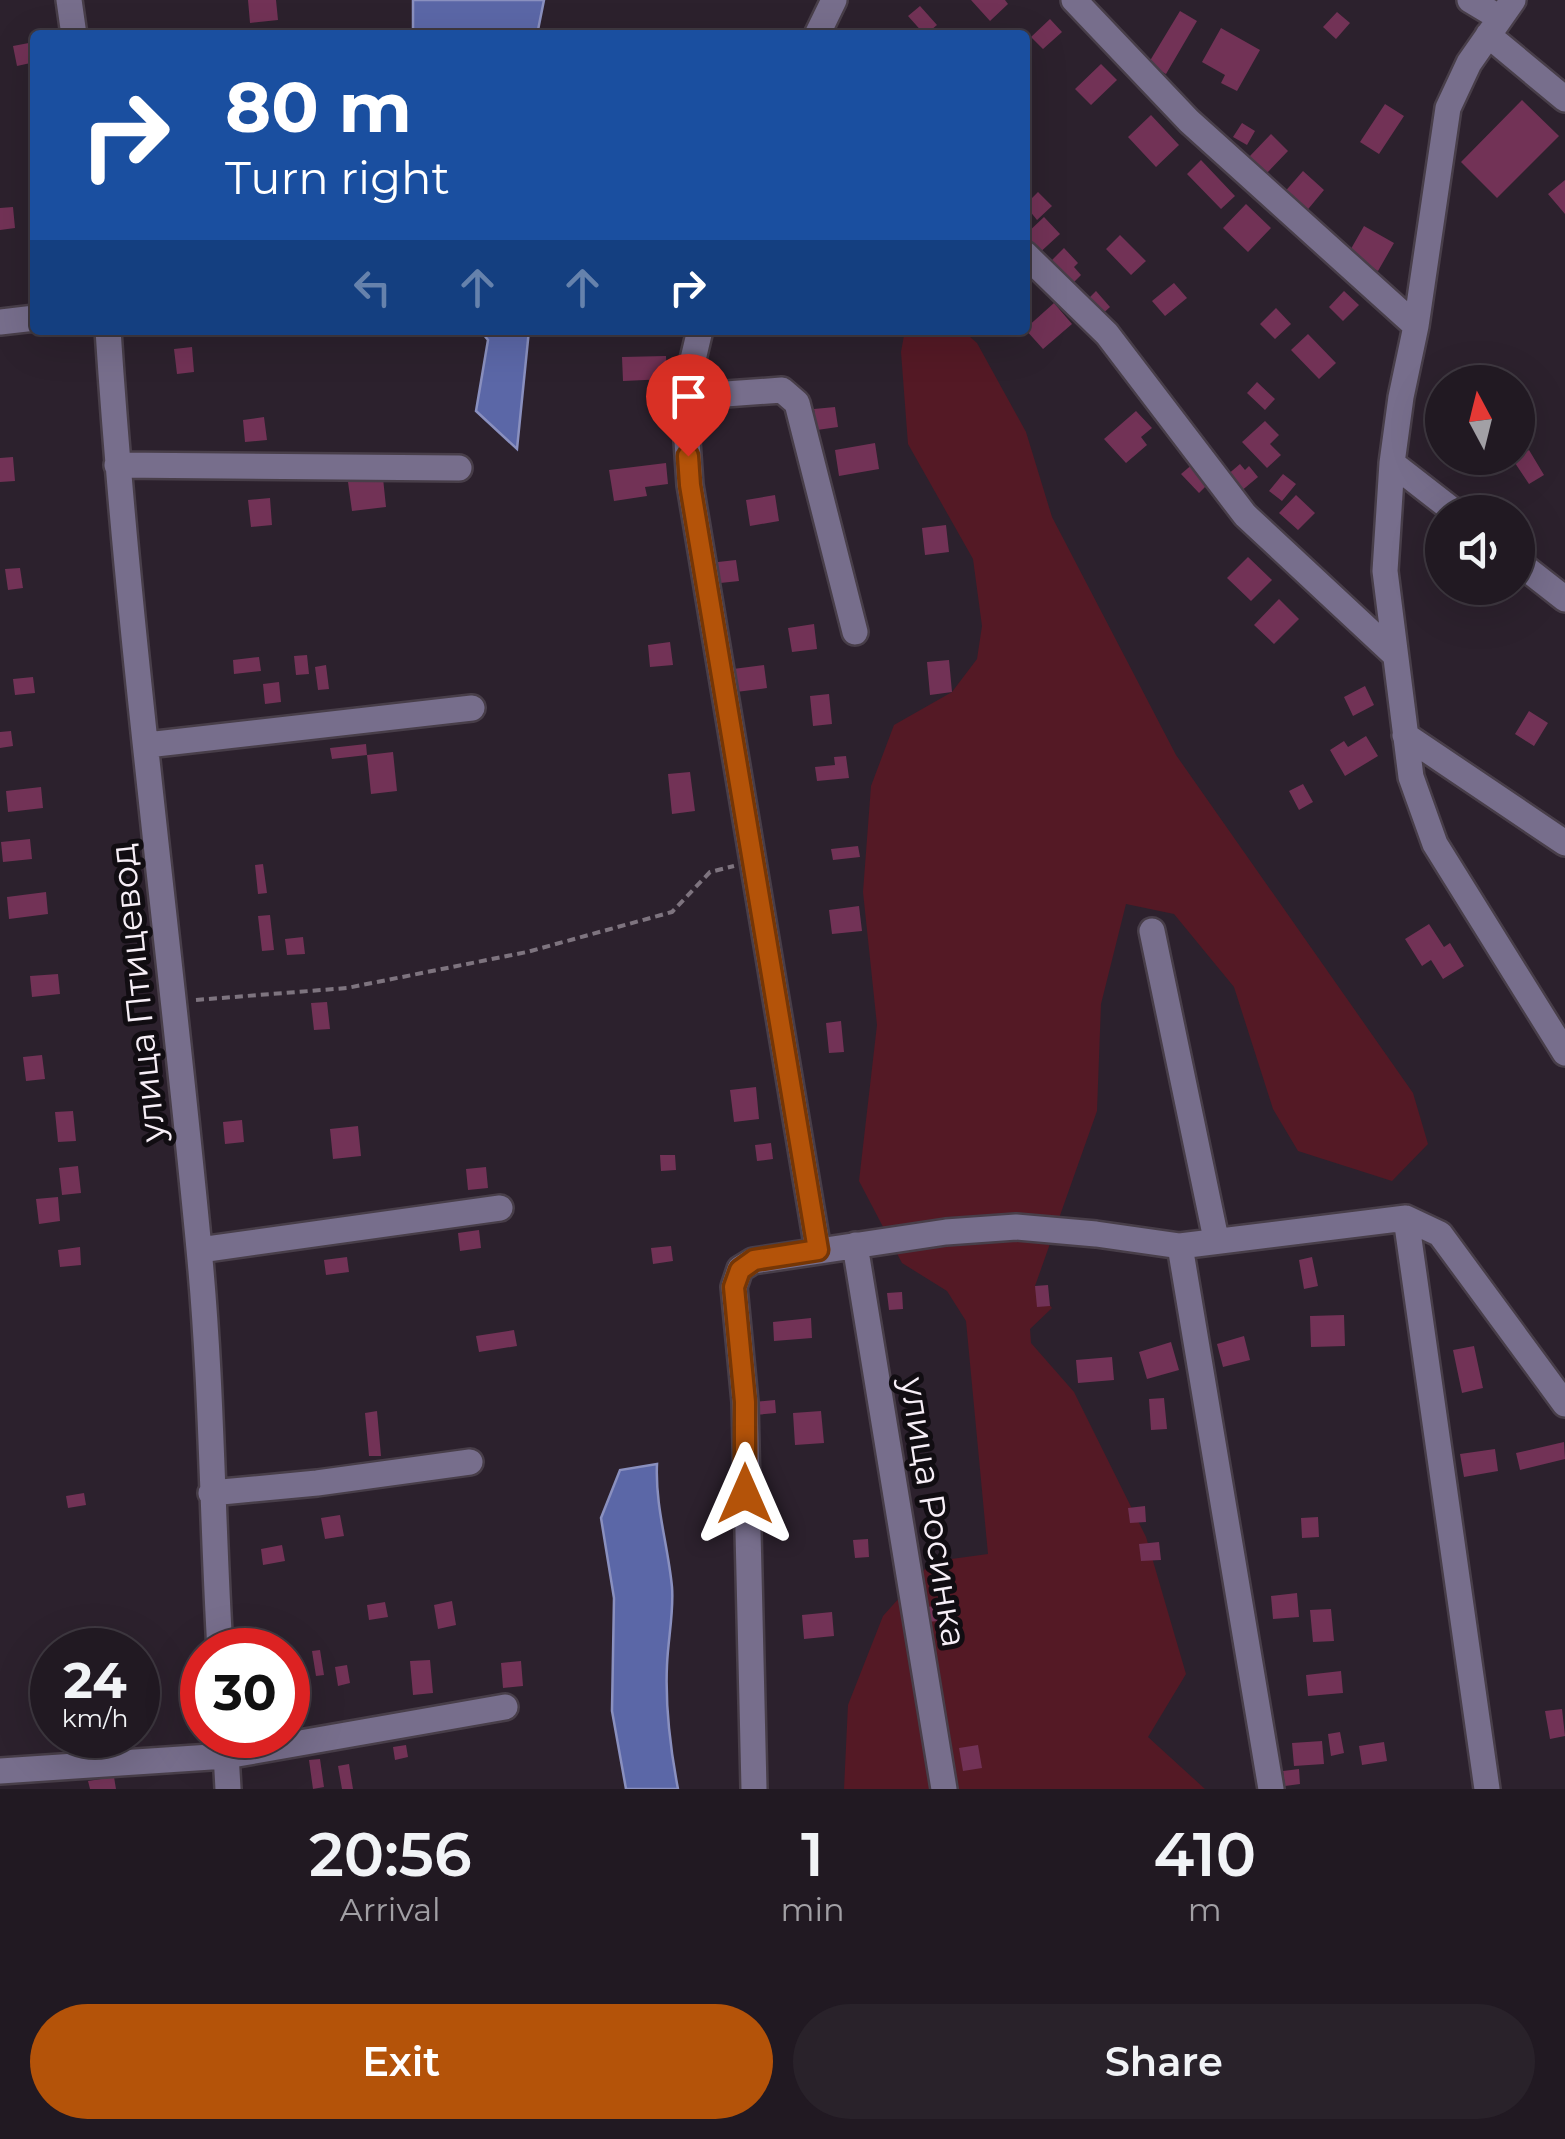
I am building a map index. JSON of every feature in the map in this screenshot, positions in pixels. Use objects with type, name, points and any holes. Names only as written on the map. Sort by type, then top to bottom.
[{"type":"street","points":[[69,0],[73,30]]},
{"type":"street","points":[[822,30],[834,0]]},
{"type":"street","points":[[1074,0],[1189,120],[1416,326]]},
{"type":"street","points":[[1470,0],[1500,18],[1565,100]]},
{"type":"street","points":[[1500,18],[1469,63],[1448,108],[1392,463],[1385,571],[1411,777],[1435,844],[1565,1052]]},
{"type":"street","points":[[1030,259],[1107,334],[1246,516],[1393,653]]},
{"type":"street","points":[[0,322],[30,319]]},
{"type":"street","name":"улица Птицевод","points":[[108,335],[124,554],[200,1250],[219,1628]]},
{"type":"street","points":[[699,335],[684,397],[690,485],[750,862],[818,1250]]},
{"type":"street","points":[[684,397],[782,390],[797,403],[856,632]]},
{"type":"street","points":[[1392,463],[1432,495]]},
{"type":"street","points":[[116,465],[459,468]]},
{"type":"street","points":[[1535,575],[1565,599]]},
{"type":"street","points":[[147,745],[472,708]]},
{"type":"street","points":[[1404,735],[1565,843]]},
{"type":"street","points":[[1152,930],[1216,1239]]},
{"type":"street","points":[[200,1250],[500,1208]]},
{"type":"street","points":[[754,1789],[745,1402],[734,1287],[740,1270],[754,1260],[946,1232],[1016,1227],[1180,1246],[1406,1218],[1440,1234],[1565,1404]]},
{"type":"street","points":[[1406,1218],[1486,1789]]},
{"type":"street","name":"улица Росинка","points":[[855,1245],[944,1789]]},
{"type":"street","points":[[1180,1246],[1271,1789]]},
{"type":"street","points":[[211,1492],[317,1483],[470,1462]]},
{"type":"street","points":[[310,1734],[505,1707]]},
{"type":"street","points":[[0,1771],[180,1751]]},
{"type":"street","points":[[226,1758],[228,1789]]},
{"type":"path","points":[[172,1002],[347,988],[527,952],[672,912],[710,872],[750,862]]},
{"type":"shaded area","points":[[904,335],[968,335],[977,343],[1026,432],[1052,517],[1176,755],[1413,1093],[1428,1144],[1392,1181],[1298,1151],[1273,1109],[1234,987],[1174,914],[1126,904],[1101,1004],[1097,1111],[1035,1286],[1052,1308],[1030,1329],[1031,1343],[1074,1392],[1146,1537],[1186,1674],[1148,1737],[1205,1789],[844,1789],[848,1705],[883,1616],[926,1568],[944,1560],[988,1554],[966,1321],[947,1291],[902,1263],[859,1181],[877,1025],[863,892],[871,786],[894,725],[952,692],[977,659],[982,626],[973,559],[908,444],[901,352]]},
{"type":"water","points":[[413,0],[544,0],[538,30],[413,30]]},
{"type":"water","points":[[484,335],[528,335],[517,449],[476,411],[488,340]]},
{"type":"water","points":[[657,1464],[672,1587],[667,1697],[678,1789],[626,1789],[612,1711],[614,1598],[601,1518],[620,1470]]},
{"type":"building","points":[[248,0],[276,0],[278,20],[250,23]]},
{"type":"building","points":[[971,0],[1005,0],[1008,4],[990,21]]},
{"type":"building","points":[[920,6],[937,25],[931,30],[921,30],[908,16]]},
{"type":"building","points":[[1180,11],[1197,21],[1166,74],[1148,64]]},
{"type":"building","points":[[1337,12],[1350,23],[1336,39],[1323,27]]},
{"type":"building","points":[[1050,19],[1062,32],[1043,49],[1031,37]]},
{"type":"building","points":[[1221,28],[1260,50],[1237,91],[1221,83],[1225,75],[1202,62]]},
{"type":"building","points":[[30,43],[30,63],[17,66],[13,46]]},
{"type":"building","points":[[1101,64],[1117,80],[1091,105],[1075,89]]},
{"type":"building","points":[[1522,100],[1559,136],[1497,198],[1461,162]]},
{"type":"building","points":[[1385,104],[1404,116],[1379,154],[1360,142]]},
{"type":"building","points":[[1151,115],[1179,145],[1156,167],[1128,137]]},
{"type":"building","points":[[1242,123],[1255,131],[1247,145],[1233,137]]},
{"type":"building","points":[[1271,134],[1288,151],[1266,174],[1249,157]]},
{"type":"building","points":[[1201,160],[1235,196],[1221,209],[1187,174]]},
{"type":"building","points":[[1303,171],[1324,190],[1304,214],[1282,195]]},
{"type":"building","points":[[1565,180],[1565,214],[1548,194]]},
{"type":"building","points":[[1038,192],[1052,206],[1037,220],[1030,211],[1030,200]]},
{"type":"building","points":[[1246,204],[1271,228],[1248,252],[1223,228]]},
{"type":"building","points":[[13,207],[15,228],[0,230],[0,208]]},
{"type":"building","points":[[1044,217],[1060,234],[1036,256],[1030,249],[1030,230]]},
{"type":"building","points":[[1364,226],[1394,243],[1378,271],[1348,254]]},
{"type":"building","points":[[1120,235],[1146,261],[1131,275],[1106,249]]},
{"type":"building","points":[[1064,248],[1078,263],[1074,267],[1081,275],[1071,285],[1046,266]]},
{"type":"building","points":[[1174,283],[1187,298],[1165,316],[1152,301]]},
{"type":"building","points":[[1096,291],[1110,307],[1097,319],[1083,304]]},
{"type":"building","points":[[1344,291],[1359,305],[1343,321],[1329,307]]},
{"type":"building","points":[[1054,303],[1072,324],[1043,349],[1030,335],[1030,325]]},
{"type":"building","points":[[1276,308],[1291,324],[1275,339],[1260,324]]},
{"type":"building","points":[[1308,334],[1336,363],[1319,379],[1291,350]]},
{"type":"building","points":[[192,347],[194,372],[177,374],[174,349]]},
{"type":"building","points":[[666,356],[667,379],[623,381],[622,357]]},
{"type":"building","points":[[1257,382],[1275,399],[1265,410],[1247,393]]},
{"type":"building","points":[[835,407],[838,427],[817,430],[814,409]]},
{"type":"building","points":[[1136,411],[1152,428],[1141,437],[1147,445],[1126,463],[1104,439]]},
{"type":"building","points":[[264,417],[267,440],[245,442],[243,420]]},
{"type":"building","points":[[1265,421],[1279,435],[1270,444],[1281,455],[1267,468],[1242,442]]},
{"type":"building","points":[[875,443],[879,469],[839,476],[835,450]]},
{"type":"building","points":[[13,457],[15,481],[0,482],[0,458]]},
{"type":"building","points":[[1535,460],[1544,475],[1529,484],[1523,475],[1535,475]]},
{"type":"building","points":[[666,463],[668,484],[645,487],[647,496],[614,501],[609,470]]},
{"type":"building","points":[[1194,463],[1211,481],[1199,493],[1181,474]]},
{"type":"building","points":[[1240,464],[1245,470],[1249,466],[1258,477],[1240,492],[1226,476]]},
{"type":"building","points":[[1283,474],[1296,484],[1282,501],[1269,491]]},
{"type":"building","points":[[383,478],[386,507],[352,511],[348,482]]},
{"type":"building","points":[[775,495],[779,521],[750,526],[746,500]]},
{"type":"building","points":[[1296,495],[1315,513],[1298,530],[1279,513]]},
{"type":"building","points":[[270,498],[272,525],[251,527],[248,500]]},
{"type":"building","points":[[946,525],[949,552],[925,555],[922,528]]},
{"type":"building","points":[[1248,557],[1272,580],[1251,601],[1227,578]]},
{"type":"building","points":[[736,560],[739,581],[711,584],[709,563]]},
{"type":"building","points":[[20,568],[23,588],[8,590],[5,569]]},
{"type":"building","points":[[1279,599],[1299,619],[1274,644],[1254,625]]},
{"type":"building","points":[[814,624],[817,649],[792,652],[788,628]]},
{"type":"building","points":[[670,642],[673,665],[650,667],[648,645]]},
{"type":"building","points":[[307,655],[309,674],[296,675],[294,656]]},
{"type":"building","points":[[259,657],[261,671],[234,674],[233,660]]},
{"type":"building","points":[[949,660],[952,692],[930,695],[927,662]]},
{"type":"building","points":[[326,665],[329,689],[318,690],[315,667]]},
{"type":"building","points":[[764,665],[767,688],[736,692],[733,669]]},
{"type":"building","points":[[33,677],[35,693],[15,695],[13,679]]},
{"type":"building","points":[[279,682],[281,702],[265,704],[263,684]]},
{"type":"building","points":[[1365,686],[1374,705],[1353,716],[1344,697]]},
{"type":"building","points":[[829,694],[832,724],[813,726],[810,696]]},
{"type":"building","points":[[1529,711],[1548,723],[1534,746],[1515,734]]},
{"type":"building","points":[[11,731],[13,746],[0,748],[0,732]]},
{"type":"building","points":[[1366,736],[1378,756],[1345,776],[1330,750],[1344,741],[1348,747]]},
{"type":"building","points":[[366,744],[367,755],[332,759],[330,748]]},
{"type":"building","points":[[393,752],[397,791],[371,794],[367,755]]},
{"type":"building","points":[[846,756],[849,778],[817,781],[815,767],[835,765],[834,757]]},
{"type":"building","points":[[690,772],[695,811],[672,814],[668,774]]},
{"type":"building","points":[[1303,784],[1313,802],[1299,810],[1289,791]]},
{"type":"building","points":[[41,787],[43,808],[8,812],[6,791]]},
{"type":"building","points":[[30,839],[32,859],[3,862],[1,842]]},
{"type":"building","points":[[858,846],[860,857],[833,860],[831,849]]},
{"type":"building","points":[[263,864],[267,893],[258,894],[255,865]]},
{"type":"building","points":[[46,892],[48,914],[9,919],[7,897]]},
{"type":"building","points":[[859,906],[862,931],[832,934],[829,910]]},
{"type":"building","points":[[270,915],[274,950],[262,951],[258,916]]},
{"type":"building","points":[[1429,924],[1444,947],[1450,943],[1464,966],[1443,979],[1431,960],[1422,966],[1405,939]]},
{"type":"building","points":[[303,937],[305,954],[287,955],[285,939]]},
{"type":"building","points":[[58,974],[60,994],[32,997],[30,976]]},
{"type":"building","points":[[327,1002],[330,1029],[314,1030],[311,1003]]},
{"type":"building","points":[[841,1021],[844,1052],[829,1053],[826,1023]]},
{"type":"building","points":[[42,1055],[45,1079],[26,1081],[23,1057]]},
{"type":"building","points":[[756,1087],[759,1119],[734,1122],[730,1090]]},
{"type":"building","points":[[73,1111],[76,1141],[58,1142],[55,1112]]},
{"type":"building","points":[[242,1120],[244,1142],[225,1144],[223,1122]]},
{"type":"building","points":[[358,1126],[361,1156],[333,1159],[330,1129]]},
{"type":"building","points":[[771,1143],[773,1159],[757,1161],[755,1145]]},
{"type":"building","points":[[660,1155],[675,1155],[676,1170],[661,1171]]},
{"type":"building","points":[[78,1166],[81,1193],[62,1195],[59,1168]]},
{"type":"building","points":[[486,1167],[488,1188],[468,1190],[466,1169]]},
{"type":"building","points":[[58,1197],[60,1221],[39,1224],[36,1199]]},
{"type":"building","points":[[479,1230],[481,1248],[460,1251],[458,1233]]},
{"type":"building","points":[[671,1246],[673,1261],[653,1264],[651,1248]]},
{"type":"building","points":[[80,1247],[81,1265],[60,1267],[58,1250]]},
{"type":"building","points":[[347,1257],[349,1272],[326,1275],[324,1260]]},
{"type":"building","points":[[1312,1257],[1318,1286],[1304,1289],[1299,1260]]},
{"type":"building","points":[[1048,1285],[1050,1306],[1037,1307],[1035,1286]]},
{"type":"building","points":[[902,1292],[903,1309],[889,1310],[887,1293]]},
{"type":"building","points":[[1344,1315],[1345,1346],[1311,1347],[1310,1316]]},
{"type":"building","points":[[811,1318],[812,1338],[774,1341],[773,1322]]},
{"type":"building","points":[[514,1330],[517,1346],[479,1352],[476,1336]]},
{"type":"building","points":[[1244,1336],[1250,1360],[1223,1367],[1217,1344]]},
{"type":"building","points":[[1171,1342],[1179,1370],[1147,1379],[1139,1352]]},
{"type":"building","points":[[1474,1346],[1483,1388],[1462,1393],[1453,1350]]},
{"type":"building","points":[[1112,1357],[1114,1380],[1078,1383],[1076,1360]]},
{"type":"building","points":[[1164,1398],[1167,1429],[1151,1430],[1149,1399]]},
{"type":"building","points":[[775,1400],[776,1413],[755,1415],[754,1402]]},
{"type":"building","points":[[377,1411],[381,1456],[369,1456],[365,1413]]},
{"type":"building","points":[[821,1411],[824,1443],[795,1445],[793,1413]]},
{"type":"building","points":[[1564,1442],[1565,1459],[1520,1470],[1516,1453]]},
{"type":"building","points":[[1495,1449],[1498,1471],[1464,1477],[1460,1454]]},
{"type":"building","points":[[84,1493],[86,1505],[68,1508],[66,1496]]},
{"type":"building","points":[[1145,1506],[1146,1522],[1130,1523],[1128,1508]]},
{"type":"building","points":[[340,1515],[344,1536],[325,1539],[321,1518]]},
{"type":"building","points":[[1318,1517],[1319,1537],[1302,1538],[1301,1518]]},
{"type":"building","points":[[868,1539],[869,1557],[855,1558],[853,1540]]},
{"type":"building","points":[[1159,1542],[1161,1560],[1141,1561],[1139,1544]]},
{"type":"building","points":[[282,1545],[285,1561],[263,1565],[261,1549]]},
{"type":"building","points":[[1297,1593],[1299,1617],[1273,1619],[1271,1596]]},
{"type":"building","points":[[452,1601],[456,1625],[438,1629],[434,1605]]},
{"type":"building","points":[[385,1602],[388,1617],[369,1620],[367,1605]]},
{"type":"building","points":[[957,1604],[958,1619],[927,1622],[926,1607]]},
{"type":"building","points":[[1331,1609],[1334,1641],[1313,1642],[1310,1610]]},
{"type":"building","points":[[832,1612],[834,1636],[804,1639],[802,1615]]},
{"type":"building","points":[[320,1650],[324,1675],[316,1676],[312,1651]]},
{"type":"building","points":[[430,1660],[433,1693],[413,1695],[410,1661]]},
{"type":"building","points":[[521,1661],[523,1686],[503,1688],[501,1663]]},
{"type":"building","points":[[347,1665],[350,1683],[338,1686],[335,1667]]},
{"type":"building","points":[[1341,1671],[1343,1693],[1308,1696],[1306,1675]]},
{"type":"building","points":[[1562,1709],[1565,1736],[1550,1739],[1545,1711]]},
{"type":"building","points":[[1340,1732],[1344,1753],[1331,1756],[1328,1734]]},
{"type":"building","points":[[1322,1741],[1324,1764],[1294,1766],[1292,1743]]},
{"type":"building","points":[[1384,1742],[1387,1761],[1362,1765],[1359,1746]]},
{"type":"building","points":[[406,1745],[408,1757],[395,1760],[393,1747]]},
{"type":"building","points":[[978,1745],[982,1768],[963,1771],[959,1748]]},
{"type":"building","points":[[320,1759],[324,1787],[313,1789],[309,1760]]},
{"type":"building","points":[[349,1764],[353,1789],[342,1789],[338,1766]]},
{"type":"building","points":[[1299,1769],[1300,1784],[1285,1786],[1283,1771]]},
{"type":"building","points":[[114,1777],[116,1789],[90,1789],[88,1781]]},
{"type":"route","points":[[688,456],[744,824],[818,1250],[754,1260],[740,1270],[734,1287],[745,1402],[745,1494]]}]
